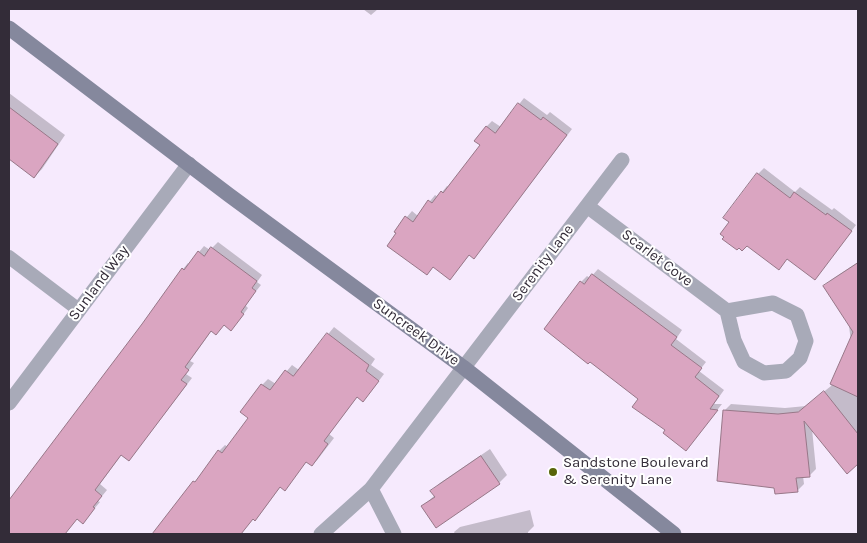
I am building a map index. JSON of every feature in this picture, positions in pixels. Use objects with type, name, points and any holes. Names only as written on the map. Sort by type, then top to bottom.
[{"type":"street","name":"Suncreek Drive","points":[[9,28],[188,164],[463,367],[674,534]]},
{"type":"street","name":"Serenity Lane","points":[[321,534],[371,489],[622,160]]},
{"type":"street","name":"Sunland Way","points":[[9,403],[188,164]]},
{"type":"street","name":"Scarlet Cove","points":[[587,206],[727,311]]},
{"type":"street","points":[[773,303],[797,315],[806,341],[800,358],[786,371],[764,373],[744,362],[734,340],[727,311],[773,303]]},
{"type":"street","points":[[371,489],[394,534]]},
{"type":"lane","points":[[9,257],[79,310]]},
{"type":"building","points":[[518,103],[541,120],[543,117],[567,135],[474,259],[469,255],[450,280],[433,267],[427,275],[387,246],[396,233],[394,232],[405,216],[413,222],[428,200],[432,203],[441,191],[443,193],[480,145],[474,141],[486,126],[495,133]]},
{"type":"building","points":[[9,107],[58,144],[34,178],[9,159]]},
{"type":"building","points":[[757,173],[790,198],[794,192],[852,231],[815,280],[787,259],[779,270],[747,246],[742,251],[739,248],[737,250],[722,239],[724,237],[720,234],[729,222],[723,218]]},
{"type":"building","points":[[211,247],[257,281],[252,288],[256,291],[241,312],[244,314],[231,331],[224,325],[216,335],[211,331],[185,367],[189,370],[181,380],[187,384],[129,461],[121,455],[95,490],[102,496],[83,524],[77,519],[65,534],[9,534],[9,500],[182,268],[184,270],[198,251],[204,256]]},
{"type":"building","points":[[858,263],[858,397],[830,384],[853,332],[823,286]]},
{"type":"building","points":[[592,274],[677,337],[671,345],[702,368],[695,377],[719,396],[710,409],[718,410],[686,451],[663,433],[665,430],[632,407],[638,399],[590,362],[588,364],[544,329],[580,281],[584,284]]},
{"type":"building","points":[[327,333],[369,365],[366,371],[379,381],[363,402],[357,397],[324,441],[328,444],[312,466],[306,462],[285,491],[280,487],[255,521],[253,519],[241,534],[152,534],[193,481],[195,482],[218,450],[222,453],[248,418],[240,412],[261,384],[270,390],[285,370],[293,376]]},
{"type":"building","points":[[824,391],[858,434],[858,464],[847,474],[804,421],[810,477],[796,478],[798,492],[775,494],[774,488],[717,481],[723,410],[778,414],[798,412]]},
{"type":"building","points":[[481,456],[500,484],[436,528],[421,506],[435,497],[430,491]]},
{"type":"place","name":"Sandstone Boulevard & Serenity Lane","points":[[553,472]]}]
